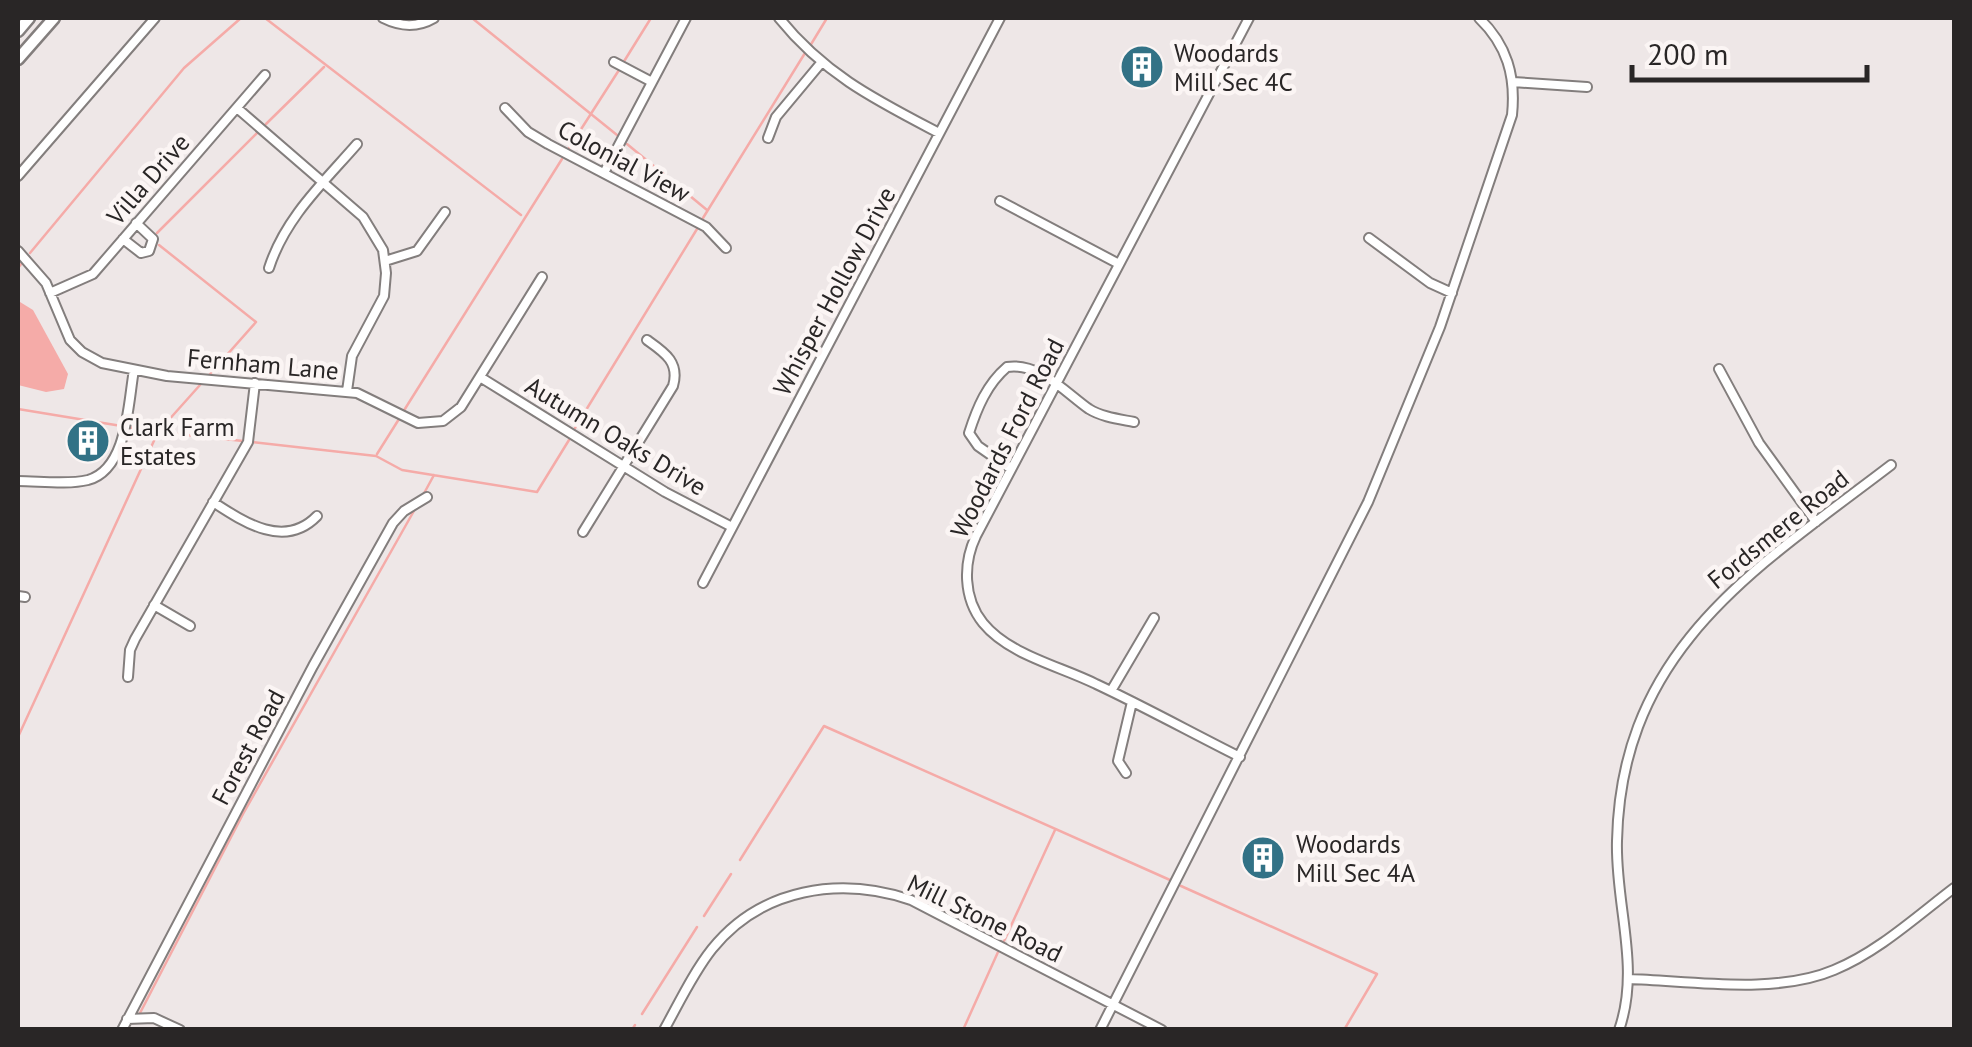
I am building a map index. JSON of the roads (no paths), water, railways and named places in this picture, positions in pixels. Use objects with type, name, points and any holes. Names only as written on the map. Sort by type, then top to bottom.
[{"type":"main road","points":[[18,31],[29,18]]},
{"type":"main road","points":[[18,59],[54,18]]},
{"type":"street","points":[[18,176],[155,18]]},
{"type":"street","points":[[384,18],[404,26],[434,18]]},
{"type":"street","points":[[604,173],[686,18]]},
{"type":"street","points":[[779,18],[848,84],[940,133]]},
{"type":"street","name":"Whisper Hollow Drive","points":[[703,583],[1000,18]]},
{"type":"street","name":"Woodards Ford Road","points":[[1240,757],[1004,642],[982,622],[973,606],[966,569],[970,549],[1249,18]]},
{"type":"street","points":[[1100,1030],[1368,502],[1452,293],[1512,114],[1513,82],[1504,50],[1479,18]]},
{"type":"street","points":[[614,62],[652,82]]},
{"type":"street","points":[[768,138],[776,116],[822,63]]},
{"type":"street","name":"Villa Drive","points":[[50,293],[87,278],[266,74]]},
{"type":"street","points":[[1513,82],[1588,86]]},
{"type":"street","points":[[237,108],[324,182],[373,230],[386,262],[384,296],[377,316],[352,356],[346,392]]},
{"type":"street","name":"Colonial View","points":[[505,108],[528,132],[706,227],[726,248]]},
{"type":"street","points":[[269,268],[283,232],[356,144]]},
{"type":"street","points":[[1000,201],[1119,264]]},
{"type":"street","points":[[386,262],[417,251],[445,212]]},
{"type":"street","points":[[123,239],[140,253],[149,251],[154,239],[136,224]]},
{"type":"street","points":[[1368,238],[1430,283],[1452,293]]},
{"type":"street","name":"Fernham Lane","points":[[18,251],[36,269],[64,329],[82,352],[102,363],[134,370],[365,395],[409,421],[428,424],[452,415],[542,277]]},
{"type":"street","points":[[583,532],[675,380],[670,359],[647,340]]},
{"type":"street","points":[[1012,469],[978,446],[970,433],[981,401],[996,376],[1007,367],[1020,365],[1056,383],[1091,410],[1134,422]]},
{"type":"street","points":[[1719,369],[1759,443],[1816,522]]},
{"type":"street","points":[[18,481],[84,480],[108,466],[120,442],[134,370]]},
{"type":"street","name":"Autumn Oaks Drive","points":[[480,377],[732,527]]},
{"type":"street","points":[[128,677],[130,650],[248,442],[255,384]]},
{"type":"street","name":"Fordsmere Road","points":[[1619,1030],[1628,979],[1617,842],[1621,793],[1643,718],[1666,671],[1713,608],[1752,571],[1891,465]]},
{"type":"street","name":"Forest Road","points":[[122,1030],[313,666],[393,523],[404,510],[427,497]]},
{"type":"street","points":[[213,502],[252,525],[280,533],[296,532],[317,516]]},
{"type":"street","points":[[154,606],[190,626]]},
{"type":"street","points":[[1110,691],[1154,618]]},
{"type":"street","points":[[1126,774],[1118,761],[1132,702]]},
{"type":"street","name":"Mill Stone Road","points":[[664,1030],[708,953],[732,928],[788,896],[834,887],[887,892],[911,900],[1162,1030]]},
{"type":"street","points":[[1628,979],[1768,984],[1816,977],[1857,959],[1954,888]]},
{"type":"street","points":[[127,1019],[154,1018],[180,1030]]},
{"type":"waterway","points":[[30,253],[184,68],[241,18]]},
{"type":"waterway","points":[[265,18],[521,215]]},
{"type":"waterway","points":[[472,18],[617,135]]},
{"type":"waterway","points":[[623,63],[651,18]]},
{"type":"waterway","points":[[810,46],[827,18]]},
{"type":"waterway","points":[[703,218],[805,53]]},
{"type":"waterway","points":[[266,124],[324,67]]},
{"type":"waterway","points":[[569,148],[619,70]]},
{"type":"waterway","points":[[157,233],[257,133]]},
{"type":"waterway","points":[[627,144],[707,210]]},
{"type":"waterway","points":[[403,412],[562,159]]},
{"type":"waterway","points":[[575,428],[697,229]]},
{"type":"waterway","points":[[159,245],[256,322],[210,374]]},
{"type":"waterway","points":[[18,268],[22,263]]},
{"type":"waterway","points":[[18,737],[158,432],[200,385]]},
{"type":"waterway","points":[[18,409],[158,432],[243,441]]},
{"type":"waterway","points":[[377,454],[399,419]]},
{"type":"waterway","points":[[251,442],[376,456],[402,470],[537,492],[569,440]]},
{"type":"waterway","points":[[422,497],[434,475]]},
{"type":"waterway","points":[[139,1015],[243,814],[415,509]]},
{"type":"waterway","points":[[740,860],[824,726],[1170,880]]},
{"type":"waterway","points":[[1004,941],[1055,830]]},
{"type":"waterway","points":[[704,916],[731,874]]},
{"type":"waterway","points":[[1181,886],[1377,974],[1344,1030]]},
{"type":"waterway","points":[[642,1014],[697,927]]},
{"type":"waterway","points":[[963,1030],[998,952]]},
{"type":"waterway","points":[[632,1030],[635,1025]]},
{"type":"place","name":"Woodards Mill Sec 4C","points":[[1142,67]]},
{"type":"place","name":"Clark Farm Estates","points":[[88,441]]},
{"type":"place","name":"Woodards Mill Sec 4A","points":[[1263,858]]}]
